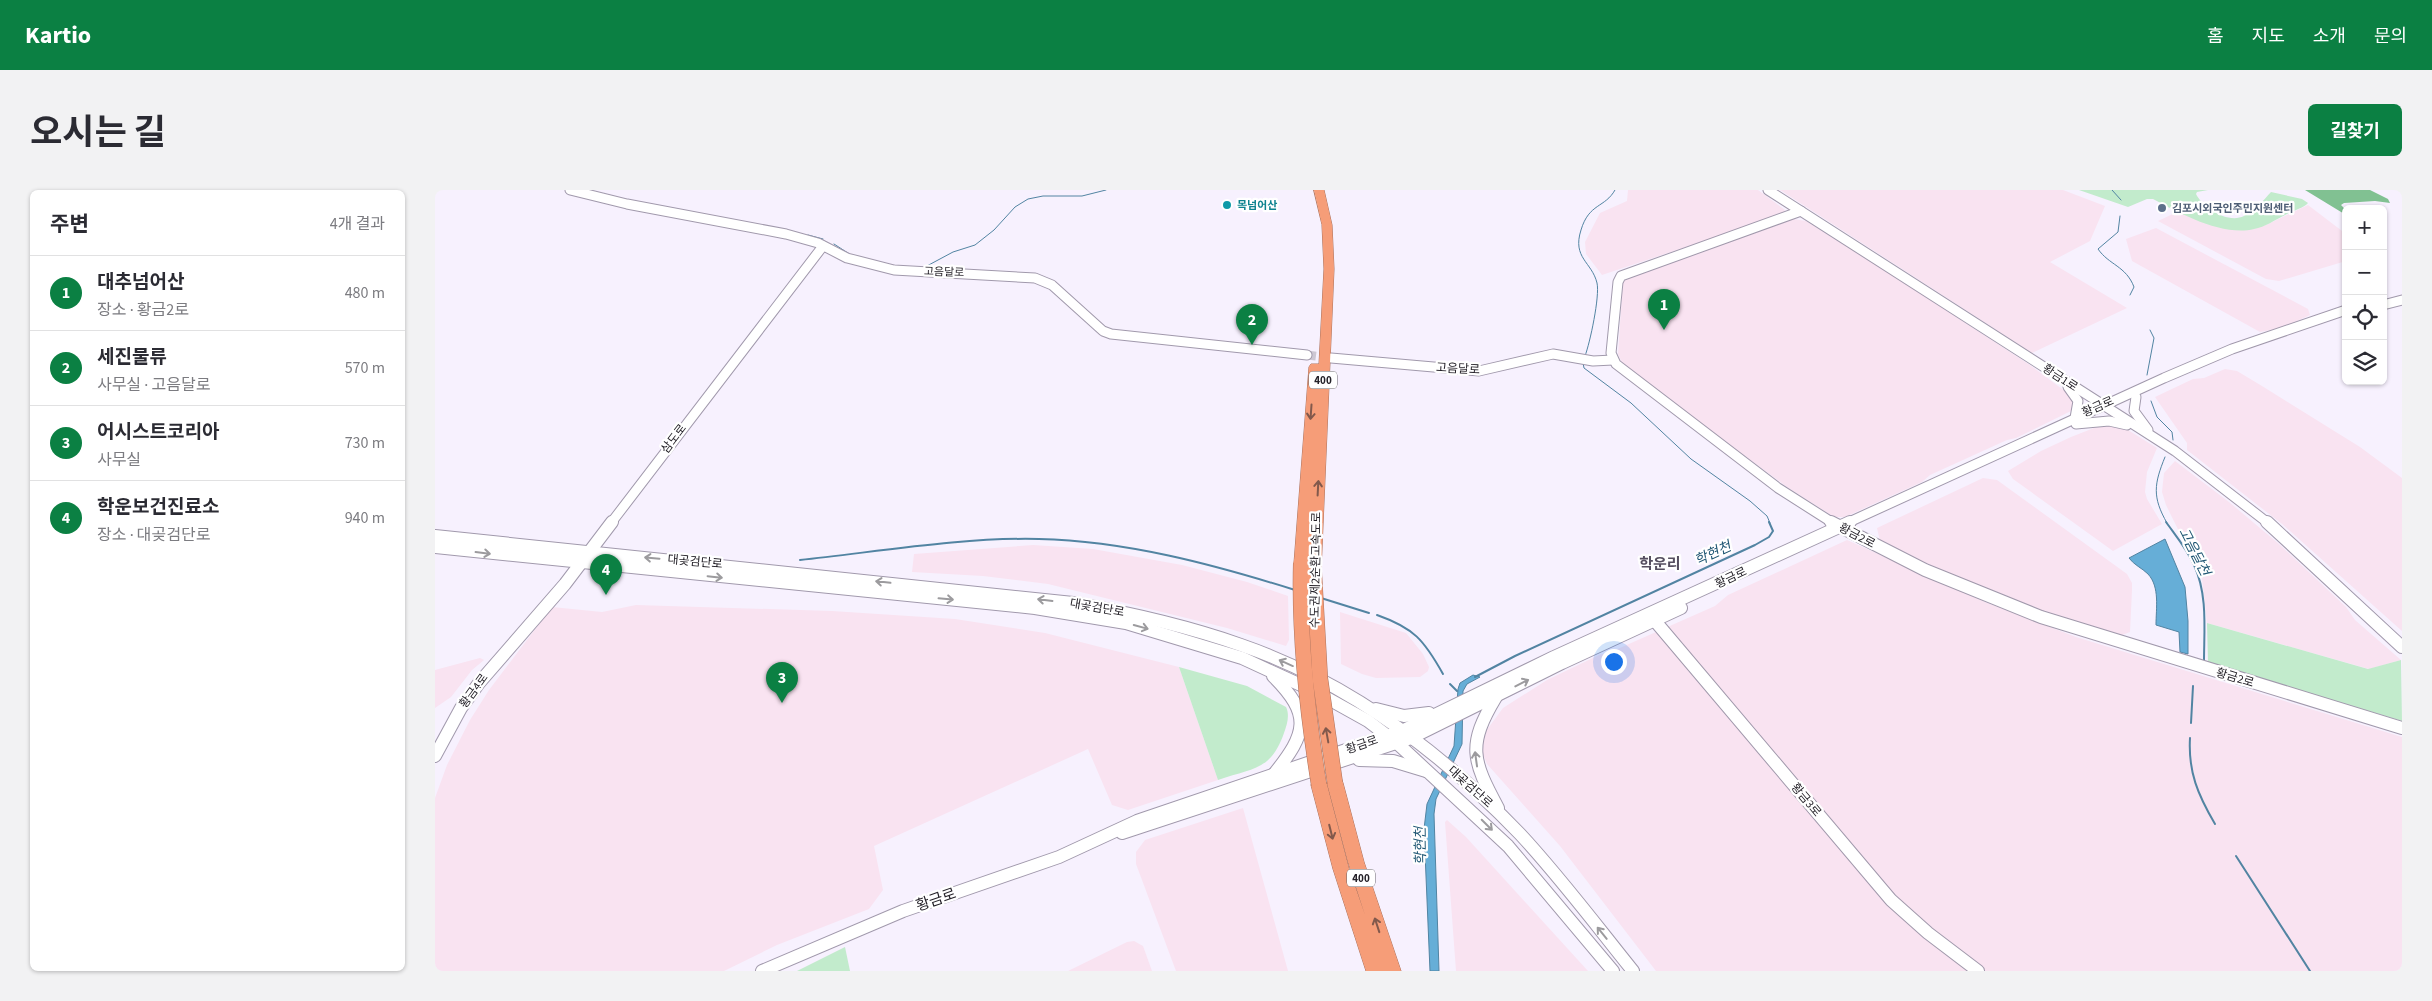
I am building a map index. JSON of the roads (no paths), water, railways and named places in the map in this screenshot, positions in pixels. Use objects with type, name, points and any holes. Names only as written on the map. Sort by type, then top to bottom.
[{"type":"highway","name":"수도권제2순환고속도로","points":[[1311,190],[1319,232],[1319,270],[1299,604],[1311,734],[1392,971]]},
{"type":"highway","name":"수도권제2순환고속도로","points":[[1319,190],[1327,225],[1329,269],[1313,618],[1325,725],[1327,784],[1341,869],[1375,971]]},
{"type":"street","name":"고음달로","points":[[570,190],[619,202],[771,231],[823,246],[847,258],[893,270],[1015,275],[1041,279],[1052,285],[1103,331],[1111,334],[1307,355]]},
{"type":"street","name":"황금1로","points":[[1769,190],[2158,440],[2216,481],[2272,526],[2402,647]]},
{"type":"street","points":[[1613,360],[1616,300],[1618,279],[1621,276],[1801,212]]},
{"type":"street","name":"삼도로","points":[[523,632],[548,605],[589,553],[823,246]]},
{"type":"street","points":[[2387,298],[2402,294]]},
{"type":"street","points":[[2387,304],[2402,300]]},
{"type":"street","name":"황금로","points":[[2134,395],[2217,355],[2342,311]]},
{"type":"street","name":"황금로","points":[[1112,835],[1139,829],[1342,762],[1400,737],[1484,690],[1652,617],[2105,407],[2239,354],[2342,317]]},
{"type":"street","name":"고음달로","points":[[1331,358],[1479,371],[1548,354],[1559,354],[1588,360],[1613,360]]},
{"type":"street","name":"황금2로","points":[[1613,360],[1737,458],[1843,529],[1952,582],[2041,617],[2402,728]]},
{"type":"street","points":[[2054,374],[2100,394],[2134,395],[2133,411],[2158,440]]},
{"type":"street","points":[[2054,374],[2077,398],[2080,406],[2076,421],[2116,422],[2158,440]]},
{"type":"street","name":"대곶검단로","points":[[435,536],[1016,596],[1123,612],[1207,634],[1263,653],[1297,668],[1363,705],[1400,737],[1426,770],[1451,791],[1508,846],[1613,971]]},
{"type":"street","name":"대곶검단로","points":[[435,547],[1026,607],[1088,616],[1161,633],[1216,649],[1265,668],[1316,692],[1431,753],[1504,818],[1569,891],[1633,971]]},
{"type":"street","name":"황금로","points":[[1433,717],[1479,705],[1652,617]]},
{"type":"street","name":"황금3로","points":[[1652,617],[1891,900],[1929,934],[1978,971]]},
{"type":"street","name":"황금4로","points":[[435,756],[469,695],[523,632]]},
{"type":"street","points":[[1265,668],[1294,698],[1301,722],[1295,748],[1273,775]]},
{"type":"street","points":[[1497,696],[1480,724],[1475,739],[1475,754],[1481,778],[1504,818]]},
{"type":"street","points":[[1363,705],[1398,715],[1433,717]]},
{"type":"street","name":"황금로","points":[[762,971],[897,913],[1008,875],[1112,835],[1137,821],[1273,775],[1400,737]]},
{"type":"street","points":[[1342,762],[1381,759],[1426,770]]},
{"type":"water","points":[[2165,539],[2185,587],[2188,654],[2180,652],[2179,632],[2156,625],[2157,598],[2152,579],[2129,558]]},
{"type":"water","points":[[1473,675],[1480,677],[1467,684],[1463,691],[1462,744],[1436,799],[1434,814],[1439,971],[1430,971],[1424,829],[1427,804],[1454,746],[1460,683]]},
{"type":"waterway","points":[[925,267],[953,252],[975,245],[994,230],[1015,207],[1028,199],[1043,196],[1082,196],[1106,190]]},
{"type":"waterway","name":"학현천","points":[[1585,356],[1594,320],[1598,289],[1595,276],[1581,254],[1579,239],[1584,221],[1588,215],[1607,200],[1615,190]]},
{"type":"waterway","name":"고음달천","points":[[2112,190],[2121,200]]},
{"type":"waterway","name":"고음달천","points":[[2120,216],[2118,232],[2098,249],[2107,259],[2127,274],[2134,287],[2130,295]]},
{"type":"waterway","points":[[808,235],[823,239]]},
{"type":"waterway","points":[[834,244],[851,255]]},
{"type":"waterway","name":"고음달천","points":[[2147,375],[2154,338],[2150,330]]},
{"type":"waterway","name":"학현천","points":[[1583,363],[1584,368],[1631,403],[1691,459],[1750,501],[1767,516],[1770,523]]},
{"type":"waterway","name":"고음달천","points":[[2151,401],[2157,417],[2172,432],[2173,440]]},
{"type":"waterway","name":"고음달천","points":[[2165,457],[2156,490],[2159,506],[2167,523]]},
{"type":"waterway","name":"학현천","points":[[1475,677],[1515,656],[1755,545],[1769,537],[1773,531],[1769,522]]},
{"type":"waterway","name":"고음달천","points":[[2166,522],[2188,554],[2198,576],[2204,613],[2204,662]]},
{"type":"waterway","points":[[800,560],[980,540],[1039,539],[1104,544],[1136,549],[1232,571],[1295,590]]},
{"type":"waterway","points":[[1321,598],[1369,613]]},
{"type":"waterway","points":[[1377,615],[1400,625],[1417,637],[1430,652],[1443,674]]},
{"type":"waterway","points":[[1450,684],[1457,691]]},
{"type":"waterway","name":"고음달천","points":[[2191,723],[2193,686]]},
{"type":"waterway","name":"고음달천","points":[[2190,738],[2191,762],[2195,783],[2215,824]]},
{"type":"waterway","name":"고음달천","points":[[2236,856],[2310,971]]},
{"type":"tunnel","points":[[1307,355],[1331,358]]},
{"type":"place","name":"목넘어산","points":[[1227,205]]},
{"type":"place","name":"김포시외국인주민지원센터","points":[[2162,208]]},
{"type":"place","name":"대추넘어산","points":[[1664,330]]},
{"type":"place","name":"세진물류","points":[[1252,345]]},
{"type":"place","name":"학운보건진료소","points":[[606,595]]},
{"type":"place","name":"어시스트코리아","points":[[782,703]]},
{"type":"district","name":"학운리","points":[[1660,564]]}]
